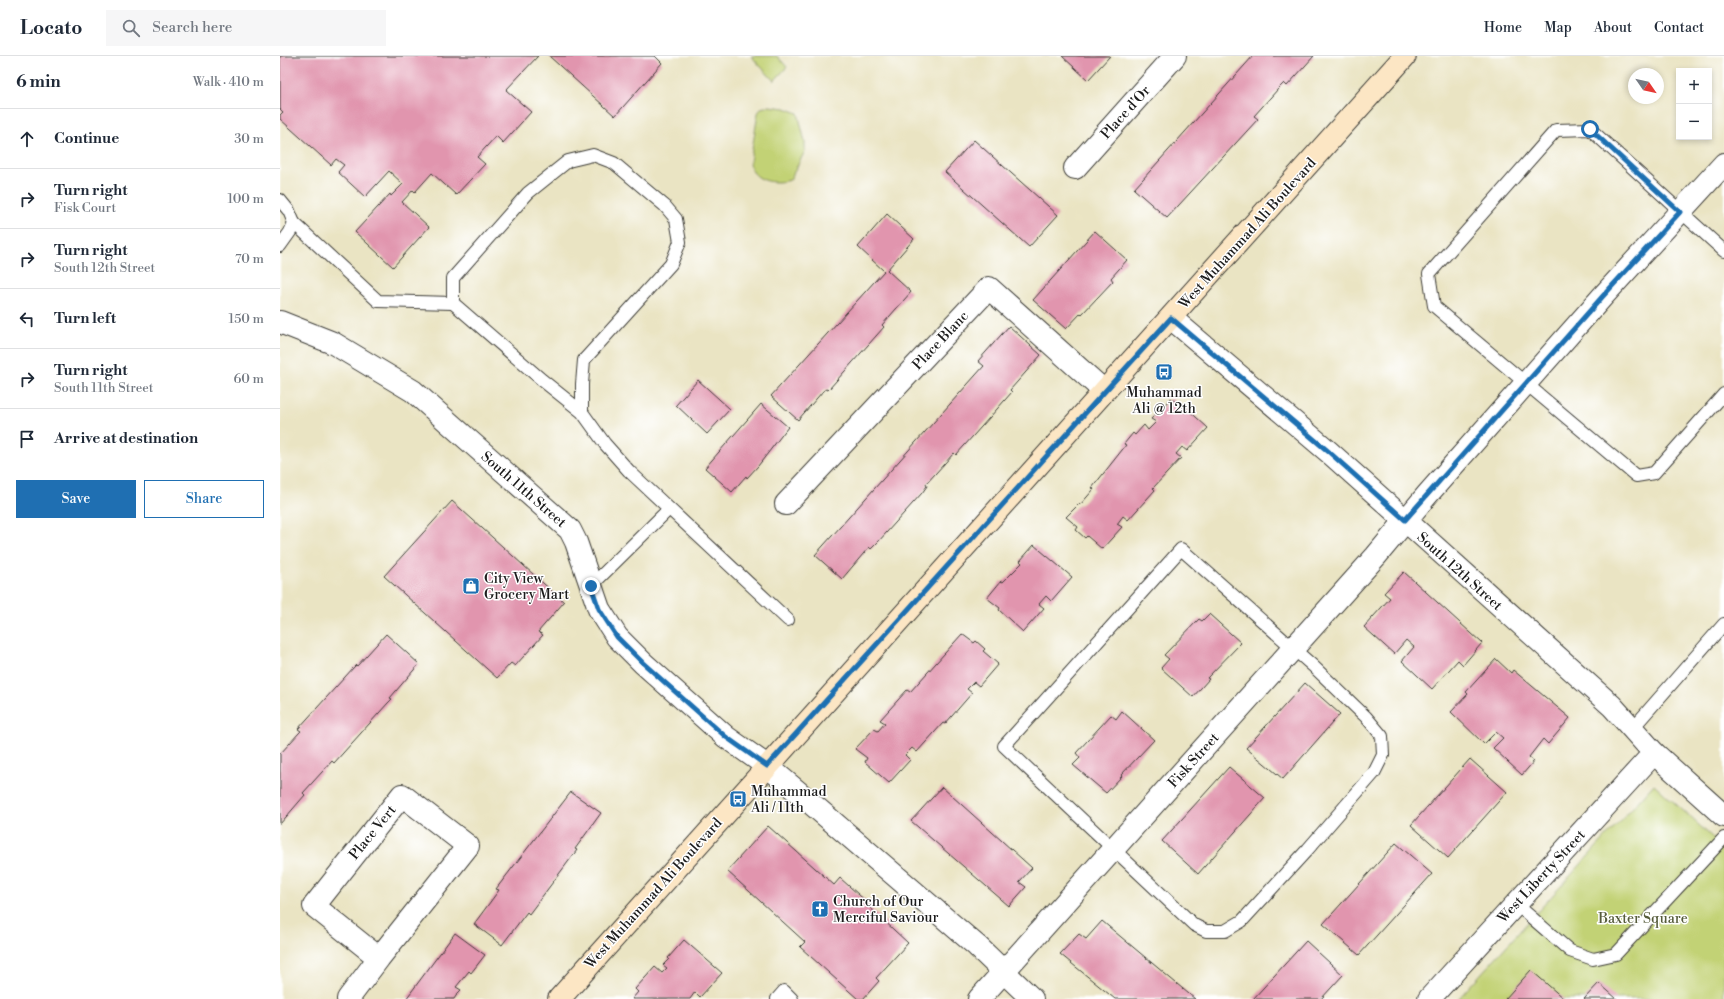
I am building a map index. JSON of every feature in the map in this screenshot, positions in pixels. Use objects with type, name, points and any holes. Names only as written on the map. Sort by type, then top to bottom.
[{"type":"main road","name":"West Muhammad Ali Boulevard","points":[[559,999],[1405,56]]},
{"type":"street","name":"Place d'Or","points":[[1075,168],[1175,56]]},
{"type":"street","name":"Fisk Street","points":[[979,999],[1376,556],[1405,520],[1525,384],[1724,164]]},
{"type":"street","name":"Place Blanc","points":[[786,504],[989,288],[1104,391]]},
{"type":"street","name":"South 12th Street","points":[[1171,318],[1329,452],[1612,706],[1654,753],[1724,816]]},
{"type":"street","name":"South 11th Street","points":[[280,322],[333,343],[413,391],[570,530],[576,542],[599,609],[617,637],[643,663],[726,737],[767,766],[977,946],[1032,999]]},
{"type":"street","name":"West Liberty Street","points":[[1429,999],[1654,753]]},
{"type":"street","name":"Place Vert","points":[[348,999],[468,846],[402,795],[314,906],[379,958]]},
{"type":"lane","points":[[1724,251],[1590,129],[1556,130],[1429,274],[1434,306],[1636,476],[1654,473],[1724,394]]},
{"type":"lane","points":[[453,303],[453,278],[528,193],[568,161],[593,154],[614,163],[665,206],[676,219],[680,242],[671,264],[584,360],[582,412]]},
{"type":"lane","points":[[280,200],[289,211],[294,223],[378,301],[453,303],[542,380],[582,412],[605,444],[629,471],[788,620]]},
{"type":"lane","points":[[280,246],[290,232],[294,223]]},
{"type":"lane","points":[[591,586],[670,509]]},
{"type":"lane","points":[[1181,549],[1293,648],[1366,717],[1382,736],[1383,755],[1374,772],[1308,849],[1242,920],[1225,931],[1206,932],[1194,925],[1113,850],[1004,746],[1181,549]]},
{"type":"lane","points":[[1632,729],[1724,624]]},
{"type":"lane","points":[[1516,904],[1570,951],[1593,959],[1616,954],[1724,838]]},
{"type":"lane","points":[[777,999],[784,991],[792,999]]},
{"type":"green space","points":[[751,56],[777,56],[787,67],[774,81]]},
{"type":"green space","points":[[769,106],[785,108],[798,113],[805,142],[805,151],[790,180],[771,182],[764,180],[754,174],[751,168],[750,162],[758,113],[761,108]]},
{"type":"green space","name":"Baxter Square","points":[[1654,784],[1724,848],[1724,999],[1458,999]]},
{"type":"building","points":[[280,56],[538,56],[506,90],[531,112],[503,143],[496,136],[477,157],[485,164],[456,195],[432,173],[415,192],[413,190],[402,202],[429,227],[393,267],[355,232],[390,194],[391,196],[403,184],[389,171],[365,197],[338,172],[344,165],[336,159],[331,165],[280,119],[280,115],[283,112],[280,109]]},
{"type":"building","points":[[549,56],[655,56],[662,63],[615,116]]},
{"type":"building","points":[[1062,56],[1110,56],[1088,80]]},
{"type":"building","points":[[1253,56],[1314,56],[1287,86],[1284,83],[1278,89],[1254,116],[1258,119],[1167,218],[1134,189]]},
{"type":"building","points":[[974,140],[1058,215],[1029,247],[945,172]]},
{"type":"building","points":[[887,214],[914,239],[887,270],[911,292],[882,325],[884,327],[829,389],[823,391],[798,420],[771,396],[884,271],[858,247]]},
{"type":"building","points":[[1095,231],[1127,260],[1111,278],[1113,281],[1066,329],[1033,300]]},
{"type":"building","points":[[1009,326],[1041,355],[1010,390],[1012,392],[990,417],[956,455],[954,453],[926,484],[927,486],[922,493],[878,542],[871,549],[869,547],[842,579],[815,555],[984,366],[978,361]]},
{"type":"building","points":[[698,380],[730,409],[707,434],[676,405]]},
{"type":"building","points":[[1171,398],[1182,408],[1184,406],[1208,428],[1187,451],[1182,447],[1176,454],[1181,458],[1153,488],[1155,490],[1128,520],[1123,516],[1117,524],[1122,527],[1102,549],[1087,536],[1085,538],[1076,530],[1078,527],[1066,517],[1079,504],[1080,505],[1094,489],[1092,488],[1126,445],[1124,444],[1133,433],[1135,435],[1144,425],[1148,430],[1156,422],[1151,419]]},
{"type":"building","points":[[761,404],[788,427],[758,466],[747,478],[746,476],[732,492],[705,468]]},
{"type":"building","name":"City View Grocery Mart","points":[[452,501],[564,602],[538,632],[543,635],[515,666],[511,663],[497,678],[384,576]]},
{"type":"building","points":[[1034,545],[1072,577],[1051,601],[1046,596],[1039,604],[1044,608],[1023,632],[999,610],[1000,608],[987,598],[1001,581],[1003,582],[1022,563],[1020,561]]},
{"type":"building","points":[[1404,572],[1482,643],[1463,665],[1458,660],[1432,689],[1402,661],[1414,647],[1406,640],[1394,654],[1364,627],[1390,598],[1384,593]]},
{"type":"building","points":[[1209,614],[1241,643],[1207,678],[1209,679],[1193,697],[1161,668],[1169,659],[1164,655],[1199,619],[1202,621]]},
{"type":"building","points":[[386,634],[419,664],[390,698],[392,699],[334,763],[332,761],[303,793],[305,795],[280,824],[280,754],[301,731],[298,729]]},
{"type":"building","points":[[962,634],[974,643],[976,641],[985,649],[983,651],[998,664],[979,686],[974,682],[967,689],[972,693],[945,724],[943,723],[917,752],[912,748],[905,755],[910,760],[889,783],[865,762],[867,758],[855,749],[874,729],[878,731],[885,723],[880,720],[907,690],[910,692]]},
{"type":"building","points":[[1496,659],[1511,673],[1513,670],[1570,718],[1548,744],[1543,739],[1529,757],[1534,761],[1522,775],[1493,748],[1503,738],[1496,732],[1484,744],[1451,712],[1468,694],[1466,692]]},
{"type":"building","points":[[1305,683],[1340,714],[1283,779],[1246,748]]},
{"type":"building","points":[[1122,711],[1154,740],[1106,793],[1073,765],[1080,758],[1076,753],[1111,715],[1116,719]]},
{"type":"building","points":[[1470,759],[1507,792],[1448,858],[1411,825]]},
{"type":"building","points":[[1229,767],[1265,798],[1198,874],[1162,841]]},
{"type":"building","points":[[942,787],[1032,868],[1019,882],[1026,887],[1009,906],[911,821]]},
{"type":"building","points":[[571,792],[601,813],[575,849],[577,850],[529,914],[527,912],[502,945],[474,924],[499,890],[496,889]]},
{"type":"building","name":"Church of Our Merciful Saviour","points":[[768,826],[834,885],[840,878],[868,903],[866,904],[908,943],[876,978],[879,981],[863,999],[858,999],[800,947],[805,942],[727,871]]},
{"type":"building","points":[[1396,843],[1432,874],[1359,955],[1323,924]]},
{"type":"building","points":[[1102,921],[1195,999],[1115,999],[1060,954],[1079,934],[1086,939]]},
{"type":"building","points":[[455,933],[485,955],[471,973],[469,971],[456,987],[461,990],[454,999],[406,999]]},
{"type":"building","points":[[684,940],[722,973],[700,997],[695,992],[690,999],[632,999],[638,992],[635,989],[655,967],[662,973],[667,968],[663,965]]},
{"type":"building","points":[[1306,941],[1343,975],[1321,999],[1253,999]]},
{"type":"building","points":[[1531,970],[1532,971],[1564,999],[1505,999]]},
{"type":"building","points":[[1599,983],[1617,999],[1584,999]]},
{"type":"place","name":"Muhammad Ali @ 12th","points":[[1164,372]]},
{"type":"place","name":"City View Grocery Mart","points":[[471,586]]},
{"type":"place","name":"Muhammad Ali / 11th","points":[[738,799]]},
{"type":"place","name":"Church of Our Merciful Saviour","points":[[820,909]]},
{"type":"route","points":[[591,586],[599,609],[617,637],[643,663],[726,737],[767,766],[1171,318],[1206,346],[1329,452],[1405,520],[1603,296],[1680,212],[1590,129]]}]
